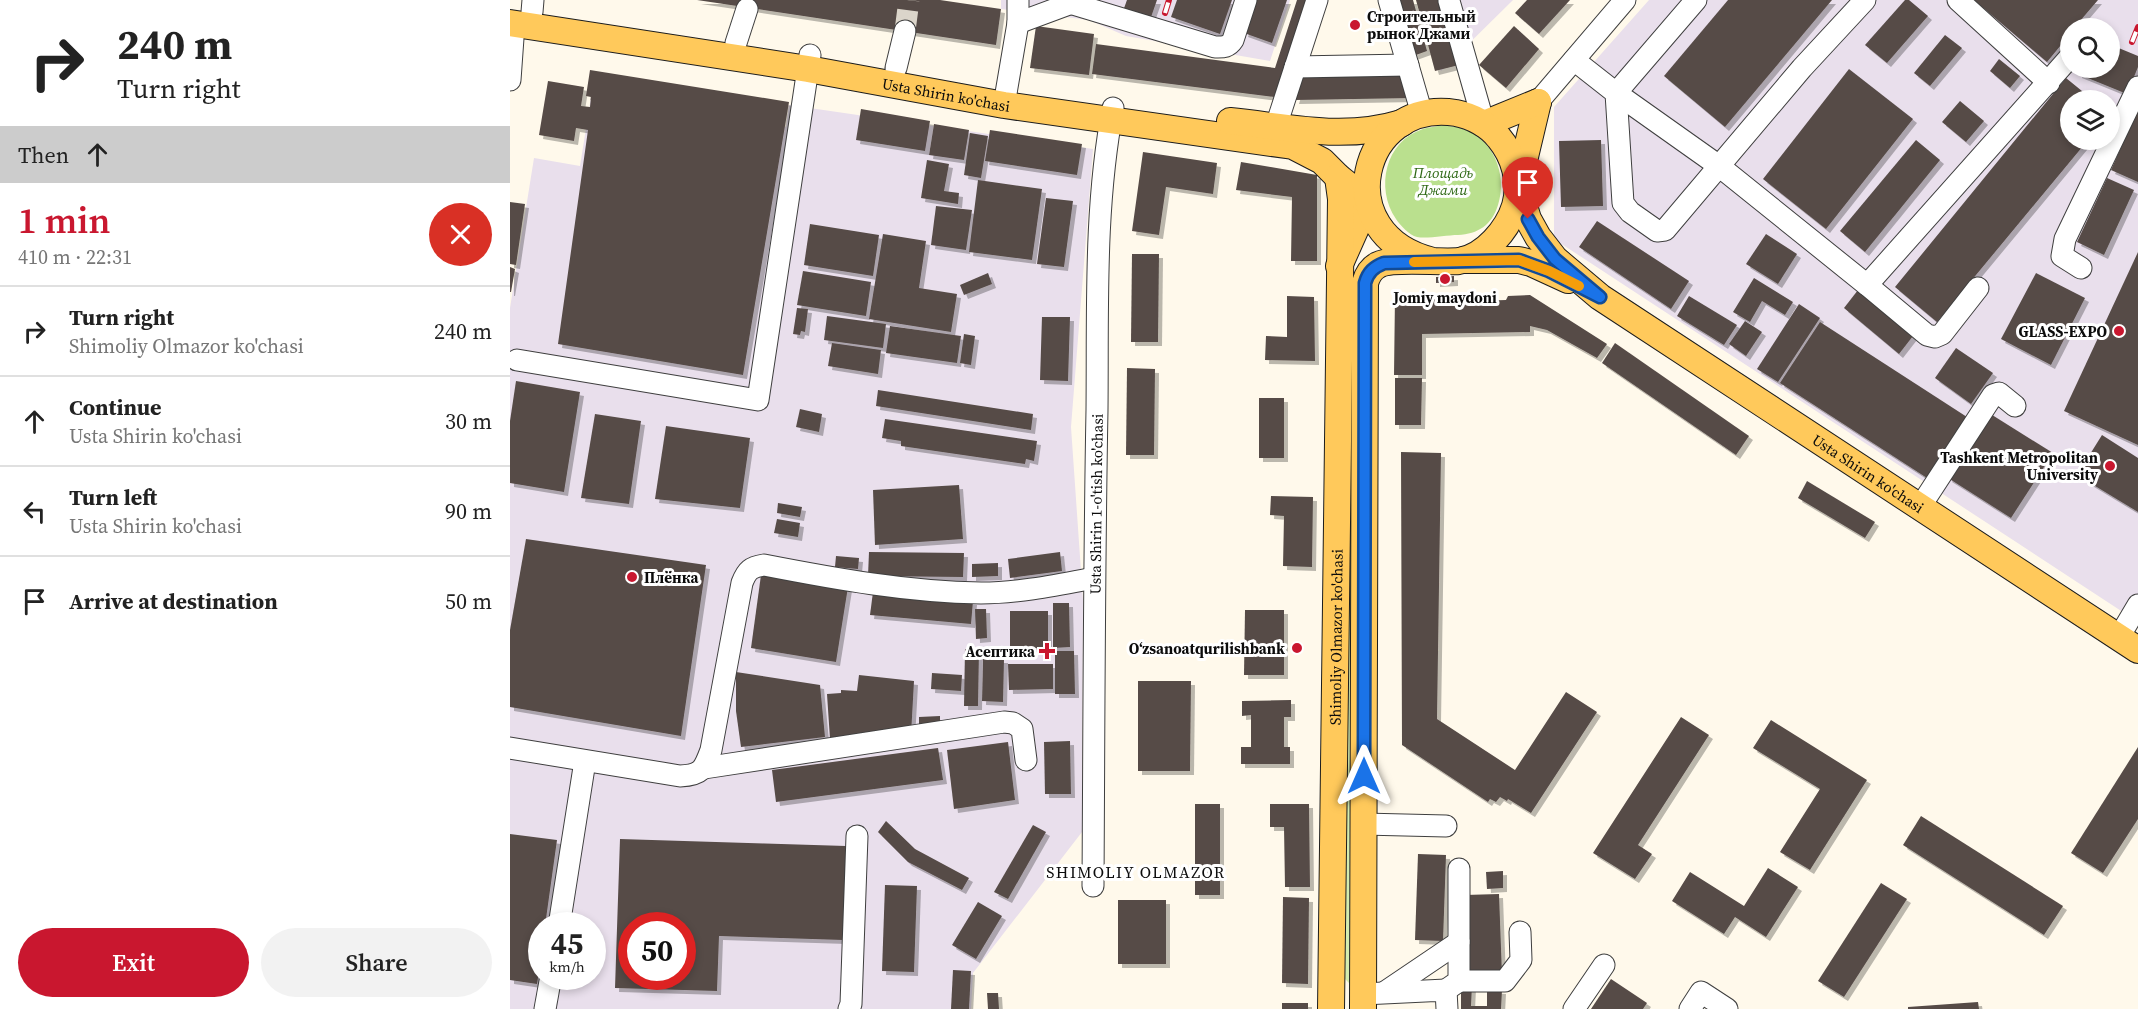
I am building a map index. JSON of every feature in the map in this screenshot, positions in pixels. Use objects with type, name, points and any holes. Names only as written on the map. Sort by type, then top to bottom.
[{"type":"main road","name":"Usta Shirin ko'chasi","points":[[520,14],[736,44],[809,62],[896,68],[1005,97]]},
{"type":"main road","name":"Usta Shirin ko'chasi","points":[[520,14],[1005,97],[1112,114],[1274,135],[1316,132],[1359,133],[1380,130],[1412,118]]},
{"type":"main road","points":[[1484,124],[1538,102]]},
{"type":"main road","points":[[1518,186],[1512,157],[1496,133],[1465,115],[1443,111],[1412,118],[1390,132],[1372,158],[1368,173],[1368,201],[1377,224],[1392,242],[1404,251],[1433,261],[1461,261],[1491,243],[1502,232],[1516,204],[1518,186],[1538,102]]},
{"type":"main road","name":"Usta Shirin ko'chasi","points":[[1274,135],[1322,161],[1368,201]]},
{"type":"main road","name":"Shimoliy Olmazor ko'chasi","points":[[1331,1002],[1341,199],[1338,177]]},
{"type":"main road","name":"Usta Shirin ko'chasi","points":[[1518,186],[1528,219],[1543,244],[1555,259],[1600,297],[2128,644]]},
{"type":"main road","name":"Shimoliy Olmazor ko'chasi","points":[[1339,266],[1368,201]]},
{"type":"main road","name":"Usta Shirin ko'chasi","points":[[1461,261],[1508,259],[1531,263],[1600,297]]},
{"type":"main road","name":"Shimoliy Olmazor ko'chasi","points":[[1370,999],[1363,824],[1365,283],[1367,275],[1377,265],[1433,261]]},
{"type":"main road","points":[[1337,490],[1364,489]]},
{"type":"main road","points":[[1331,1002],[1370,999]]},
{"type":"street","points":[[1005,97],[1018,23],[1018,0]]},
{"type":"street","points":[[1018,23],[1076,2],[1221,47],[1228,46],[1233,40],[1246,0]]},
{"type":"street","points":[[1274,135],[1317,0]]},
{"type":"street","points":[[1389,0],[1408,64],[1412,118]]},
{"type":"street","points":[[1538,102],[1625,0]]},
{"type":"street","points":[[1696,0],[1616,93],[1623,203],[1630,212],[1658,231],[1665,230],[1802,68],[1865,0]]},
{"type":"street","points":[[1958,0],[2049,83]]},
{"type":"street","points":[[1449,1],[1484,124]]},
{"type":"street","points":[[736,44],[747,9]]},
{"type":"street","points":[[510,80],[520,14]]},
{"type":"street","points":[[896,68],[905,32]]},
{"type":"street","points":[[1574,60],[1616,93],[1719,166],[1927,334],[1935,337],[1942,334],[1978,288]]},
{"type":"street","points":[[517,360],[758,400],[809,62]]},
{"type":"street","points":[[1295,67],[1408,64]]},
{"type":"street","points":[[1867,285],[2060,69]]},
{"type":"street","points":[[2081,268],[2062,256],[2065,239],[2138,87]]},
{"type":"street","name":"Usta Shirin 1-o'tish ko'chasi","points":[[1093,886],[1094,578],[1099,234],[1112,114]]},
{"type":"street","points":[[1920,507],[1993,395],[1999,393],[2015,406]]},
{"type":"street","points":[[704,768],[711,750],[742,583],[747,572],[753,567],[764,565],[853,582],[982,593],[1033,589],[1094,578]]},
{"type":"street","points":[[2128,644],[2138,605]]},
{"type":"street","points":[[510,748],[680,776],[694,776],[704,768],[1004,722],[1013,723],[1022,729],[1026,760]]},
{"type":"street","points":[[561,912],[585,761]]},
{"type":"street","points":[[1363,824],[1446,826]]},
{"type":"street","points":[[849,1009],[857,836]]},
{"type":"street","points":[[1451,993],[1459,942],[1459,869]]},
{"type":"street","points":[[1370,999],[1451,993],[1505,981],[1521,960],[1520,932]]},
{"type":"street","points":[[1370,999],[1459,942]]},
{"type":"street","points":[[1575,1009],[1604,965]]},
{"type":"street","points":[[545,1009],[548,990]]},
{"type":"street","points":[[1690,1009],[1701,992],[1726,1009]]},
{"type":"shaded area","points":[[1001,0],[1290,0],[1270,61],[1126,36],[1089,20],[1001,9]]},
{"type":"shaded area","points":[[1419,0],[1513,0],[1441,71]]},
{"type":"shaded area","points":[[1649,0],[2138,0],[2138,622],[1554,239],[1554,107]]},
{"type":"shaded area","points":[[591,97],[786,127],[789,105],[1093,149],[1071,427],[1083,600],[1082,832],[973,973],[971,1009],[510,1009],[510,308],[534,158],[580,166]]},
{"type":"green space","name":"Площадь Джами","points":[[1441,125],[1458,127],[1472,133],[1489,148],[1499,169],[1501,193],[1492,218],[1478,230],[1465,234],[1417,237],[1402,227],[1390,207],[1386,194],[1387,167],[1392,155],[1410,135]]},
{"type":"green space","points":[[1345,505],[1356,505],[1351,983],[1344,978]]},
{"type":"building","points":[[697,0],[940,0],[1001,9],[996,45]]},
{"type":"building","points":[[1127,0],[1157,0],[1150,20],[1123,11]]},
{"type":"building","points":[[1177,0],[1232,0],[1220,34],[1171,17]]},
{"type":"building","points":[[1256,0],[1287,0],[1272,43],[1244,33]]},
{"type":"building","points":[[1297,0],[1314,0],[1282,98],[1092,74],[1096,44],[1275,68]]},
{"type":"building","points":[[1396,0],[1413,0],[1427,51],[1413,56]]},
{"type":"building","points":[[1416,0],[1447,0],[1463,64],[1435,71]]},
{"type":"building","points":[[1527,0],[1570,0],[1539,34],[1515,13]]},
{"type":"building","points":[[1728,0],[1832,0],[1725,127],[1664,76]]},
{"type":"building","points":[[1905,0],[1909,0],[1928,16],[1887,63],[1865,45]]},
{"type":"building","points":[[1974,0],[2098,0],[2083,18],[2060,18],[2060,46],[2047,62]]},
{"type":"building","points":[[1036,26],[1094,34],[1089,75],[1030,68]]},
{"type":"building","points":[[1514,26],[1539,49],[1506,88],[1479,65]]},
{"type":"building","points":[[1945,35],[1962,48],[1930,86],[1914,73]]},
{"type":"building","points":[[2120,49],[2138,56],[2138,67],[2127,94],[2088,78],[2120,78]]},
{"type":"building","points":[[1999,59],[2020,76],[2010,88],[1990,71]]},
{"type":"building","points":[[1849,69],[1913,119],[1826,229],[1763,179]]},
{"type":"building","points":[[590,70],[789,102],[743,375],[558,344],[588,130],[576,128],[574,141],[539,135],[548,81],[584,87],[581,106],[590,107],[591,97],[586,96]]},
{"type":"building","points":[[1409,74],[1414,98],[1295,100],[1302,76]]},
{"type":"building","points":[[2066,78],[2081,90],[2060,90],[2060,150],[2080,150],[1937,322],[1895,287]]},
{"type":"building","points":[[1960,101],[1984,121],[1966,142],[1942,122]]},
{"type":"building","points":[[861,109],[930,121],[925,151],[856,140]]},
{"type":"building","points":[[2138,109],[2138,182],[2111,170]]},
{"type":"building","points":[[934,124],[969,130],[964,160],[929,155]]},
{"type":"building","points":[[990,130],[1082,144],[1077,175],[985,161]]},
{"type":"building","points":[[970,133],[988,136],[981,178],[964,175]]},
{"type":"building","points":[[1601,140],[1603,206],[1561,207],[1559,141]]},
{"type":"building","points":[[1916,140],[1940,160],[1865,252],[1840,231]]},
{"type":"building","points":[[1143,152],[1217,163],[1213,194],[1166,187],[1159,235],[1132,231]]},
{"type":"building","points":[[927,160],[949,164],[944,191],[959,193],[958,204],[921,198]]},
{"type":"building","points":[[1241,162],[1317,175],[1317,261],[1291,261],[1292,197],[1236,190]]},
{"type":"building","points":[[2107,178],[2134,190],[2104,255],[2077,242]]},
{"type":"building","points":[[978,180],[1042,189],[1032,260],[969,252]]},
{"type":"building","points":[[1046,198],[1073,201],[1064,267],[1037,264]]},
{"type":"building","points":[[510,202],[525,204],[516,265],[510,264]]},
{"type":"building","points":[[936,206],[972,210],[966,250],[931,245]]},
{"type":"building","points":[[1597,221],[1689,281],[1671,309],[1579,247]]},
{"type":"building","points":[[810,224],[879,235],[873,276],[804,265]]},
{"type":"building","points":[[883,234],[926,241],[919,288],[957,294],[951,332],[869,319]]},
{"type":"building","points":[[1766,234],[1797,254],[1778,284],[1746,264]]},
{"type":"building","name":"GLASS-EXPO","points":[[2138,252],[2138,445],[2064,411]]},
{"type":"building","points":[[1132,254],[1159,254],[1158,342],[1131,342]]},
{"type":"building","points":[[510,267],[515,269],[511,292],[510,292]]},
{"type":"building","points":[[803,271],[871,282],[866,316],[797,305]]},
{"type":"building","points":[[988,273],[992,284],[964,295],[960,285]]},
{"type":"building","points":[[2036,273],[2085,298],[2051,365],[2001,339]]},
{"type":"building","name":"Jomiy maydoni","points":[[1454,276],[1454,282],[1436,283],[1436,277]]},
{"type":"building","points":[[1754,278],[1793,302],[1785,315],[1762,301],[1750,322],[1733,312]]},
{"type":"building","points":[[1858,290],[1913,336],[1899,354],[1844,308]]},
{"type":"building","points":[[1420,295],[1420,301],[1444,298],[1446,302],[1506,300],[1508,296],[1530,295],[1607,344],[1597,358],[1547,330],[1530,326],[1530,332],[1422,334],[1422,375],[1394,375],[1395,296]]},
{"type":"building","points":[[1287,296],[1314,297],[1315,361],[1265,360],[1266,336],[1287,337]]},
{"type":"building","points":[[1689,296],[1737,325],[1724,345],[1677,316]]},
{"type":"building","points":[[1799,304],[1820,318],[1778,382],[1757,369]]},
{"type":"building","points":[[797,308],[808,309],[805,332],[801,331],[800,335],[793,334]]},
{"type":"building","points":[[827,316],[886,324],[883,348],[824,340]]},
{"type":"building","points":[[1042,317],[1070,317],[1068,381],[1040,380]]},
{"type":"building","points":[[1745,321],[1762,332],[1746,356],[1729,344]]},
{"type":"building","points":[[1820,322],[1967,417],[1927,478],[1780,383]]},
{"type":"building","points":[[890,326],[961,336],[957,363],[886,353]]},
{"type":"building","points":[[964,334],[975,336],[971,365],[960,363]]},
{"type":"building","points":[[832,343],[881,350],[878,374],[828,366]]},
{"type":"building","points":[[1615,343],[1749,436],[1736,455],[1602,363]]},
{"type":"building","points":[[1956,348],[1993,373],[1971,404],[1935,378]]},
{"type":"building","points":[[1127,368],[1155,369],[1154,455],[1126,455]]},
{"type":"building","points":[[1395,378],[1422,378],[1421,425],[1395,425]]},
{"type":"building","points":[[516,381],[580,392],[564,492],[510,483],[510,421]]},
{"type":"building","points":[[878,390],[1033,414],[1031,430],[876,406]]},
{"type":"building","points":[[1259,398],[1284,398],[1284,458],[1259,458]]},
{"type":"building","points":[[800,409],[822,414],[819,432],[796,427]]},
{"type":"building","points":[[1989,413],[2053,453],[2011,518],[1948,478]]},
{"type":"building","points":[[595,414],[641,421],[629,504],[581,498]]},
{"type":"building","points":[[885,419],[1037,441],[1034,461],[1026,459],[1025,464],[901,446],[901,441],[882,438]]},
{"type":"building","points":[[666,426],[750,438],[740,508],[655,499]]},
{"type":"building","name":"Tashkent Metropolitan University","points":[[2102,435],[2138,458],[2138,512],[2077,475]]},
{"type":"building","points":[[1401,452],[1441,453],[1437,719],[1515,770],[1566,692],[1597,712],[1531,813],[1508,799],[1507,801],[1500,797],[1496,802],[1490,799],[1488,802],[1402,745]]},
{"type":"building","points":[[1807,481],[1875,522],[1865,538],[1798,498]]},
{"type":"building","points":[[959,485],[963,539],[875,545],[873,490]]},
{"type":"building","points":[[1271,496],[1313,497],[1312,567],[1283,566],[1284,516],[1270,515]]},
{"type":"building","points":[[778,503],[802,507],[800,517],[777,513]]},
{"type":"building","points":[[777,519],[800,523],[798,537],[774,533]]},
{"type":"building","points":[[526,539],[706,565],[681,736],[510,707],[510,630]]},
{"type":"building","points":[[869,552],[964,553],[963,577],[868,576]]},
{"type":"building","points":[[1060,552],[1062,571],[1010,578],[1008,559]]},
{"type":"building","points":[[836,556],[859,558],[858,569],[835,567]]},
{"type":"building","points":[[998,563],[998,576],[972,577],[972,564]]},
{"type":"building","points":[[761,575],[848,587],[836,662],[751,648]]},
{"type":"building","points":[[873,592],[973,601],[971,624],[870,615]]},
{"type":"building","points":[[1053,603],[1069,603],[1070,647],[1053,648]]},
{"type":"building","points":[[975,609],[986,609],[987,638],[976,639]]},
{"type":"building","points":[[1245,610],[1284,610],[1284,675],[1244,675]]},
{"type":"building","points":[[1010,611],[1048,611],[1048,648],[1010,648]]},
{"type":"building","points":[[965,649],[979,649],[978,706],[964,706]]},
{"type":"building","points":[[1055,651],[1074,651],[1075,694],[1055,694]]},
{"type":"building","points":[[983,659],[1004,659],[1003,702],[982,701]]},
{"type":"building","points":[[1008,664],[1053,664],[1053,689],[1009,690]]},
{"type":"building","points":[[736,672],[820,685],[825,737],[741,747],[736,711]]},
{"type":"building","points":[[932,673],[962,675],[961,691],[931,689]]},
{"type":"building","points":[[859,675],[914,681],[911,735],[830,739],[827,694],[841,693],[841,690],[857,691]]},
{"type":"building","points":[[1138,681],[1191,681],[1190,771],[1138,771]]},
{"type":"building","points":[[1291,700],[1291,717],[1284,717],[1284,747],[1290,747],[1290,764],[1241,764],[1241,747],[1251,747],[1251,715],[1242,716],[1242,701]]},
{"type":"building","points":[[940,716],[940,731],[919,732],[919,717]]},
{"type":"building","points":[[1681,717],[1709,735],[1638,845],[1652,854],[1635,879],[1593,853]]},
{"type":"building","points":[[1771,720],[1867,780],[1810,870],[1780,852],[1820,789],[1753,748]]},
{"type":"building","points":[[1070,741],[1071,794],[1045,794],[1044,742]]},
{"type":"building","points":[[1008,742],[1015,800],[954,809],[947,750]]},
{"type":"building","points":[[2138,747],[2138,819],[2103,873],[2071,853]]},
{"type":"building","points":[[938,748],[943,780],[776,802],[772,770]]},
{"type":"building","points":[[1195,804],[1220,804],[1220,895],[1195,895]]},
{"type":"building","points":[[1270,804],[1309,804],[1310,887],[1285,887],[1284,827],[1270,827]]},
{"type":"building","points":[[1921,816],[2063,906],[2044,935],[1903,845]]},
{"type":"building","points":[[886,821],[915,849],[969,878],[962,890],[908,862],[878,832]]},
{"type":"building","points":[[1033,825],[1046,832],[1008,899],[994,892]]},
{"type":"building","points":[[510,834],[557,840],[547,912],[528,912],[528,983],[510,980]]},
{"type":"building","points":[[620,839],[846,846],[843,940],[719,936],[717,991],[683,990],[696,990],[696,912],[618,912],[618,988],[615,988]]},
{"type":"building","points":[[1418,854],[1446,855],[1443,941],[1415,940]]},
{"type":"building","points":[[1768,868],[1798,887],[1766,937],[1735,917],[1724,934],[1672,901],[1690,872],[1744,906]]},
{"type":"building","points":[[1503,871],[1503,888],[1487,889],[1486,872]]},
{"type":"building","points":[[1881,883],[1907,899],[1844,997],[1818,981]]},
{"type":"building","points":[[885,885],[917,886],[914,972],[882,971]]},
{"type":"building","points":[[1499,894],[1502,975],[1468,977],[1465,895]]},
{"type":"building","points":[[1283,897],[1309,898],[1308,984],[1282,983]]},
{"type":"building","points":[[1118,900],[1166,900],[1166,964],[1118,964]]},
{"type":"building","points":[[978,902],[1002,916],[976,959],[952,945]]},
{"type":"building","points":[[953,970],[971,971],[969,1009],[951,1009]]},
{"type":"building","points":[[1611,979],[1647,1003],[1643,1009],[1591,1009]]},
{"type":"building","points":[[1461,985],[1472,985],[1471,1006],[1487,1006],[1487,989],[1502,990],[1501,1009],[1461,1009]]},
{"type":"building","points":[[987,993],[998,993],[999,1009],[988,1009]]},
{"type":"building","points":[[1978,1002],[1979,1009],[1908,1009],[1908,1007]]},
{"type":"building","points":[[1282,1003],[1308,1003],[1308,1009],[1282,1009]]},
{"type":"tunnel","points":[[905,31],[909,0]]},
{"type":"railway","points":[[1165,13],[1169,0]]},
{"type":"railway","points":[[2132,42],[2138,27]]},
{"type":"slow traffic","points":[[1414,262],[1519,260],[1531,263],[1579,286]]},
{"type":"place","name":"Строительный рынок Джами","points":[[1355,25]]},
{"type":"place","name":"Jomiy maydoni","points":[[1445,279]]},
{"type":"place","name":"GLASS-EXPO","points":[[2119,331]]},
{"type":"place","name":"Tashkent Metropolitan University","points":[[2110,466]]},
{"type":"place","name":"Плёнка","points":[[632,577]]},
{"type":"place","name":"Oʻzsanoatqurilishbank","points":[[1297,648]]},
{"type":"place","name":"Асептика","points":[[1047,651]]},
{"type":"district","name":"SHIMOLIY OLMAZOR","points":[[1136,872]]},
{"type":"route","points":[[1364,776],[1365,283],[1367,275],[1377,265],[1384,263],[1519,260],[1549,271],[1600,297],[1555,259],[1528,219]]}]
